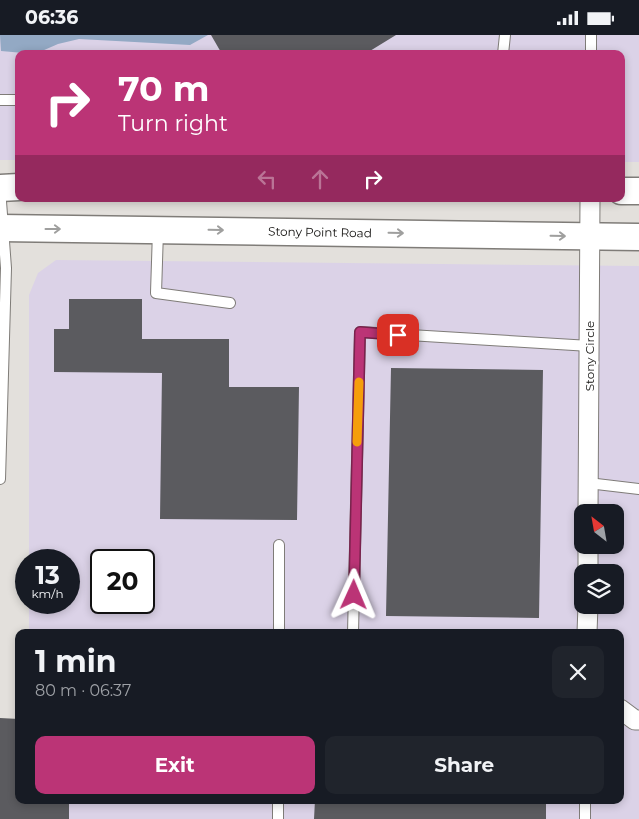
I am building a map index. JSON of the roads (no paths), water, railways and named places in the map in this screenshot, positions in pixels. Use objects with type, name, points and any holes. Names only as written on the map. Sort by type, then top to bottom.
[{"type":"main road","points":[[0,188],[15,187]]},
{"type":"main road","points":[[625,191],[639,191]]},
{"type":"main road","name":"Stony Point Road","points":[[2,229],[639,237]]},
{"type":"street","name":"Stony Circle","points":[[588,504],[590,202]]},
{"type":"street","points":[[587,629],[588,614]]},
{"type":"lane","points":[[503,50],[505,35]]},
{"type":"lane","points":[[591,50],[592,35]]},
{"type":"lane","points":[[0,100],[15,100]]},
{"type":"lane","points":[[0,188],[6,268],[0,479]]},
{"type":"lane","points":[[158,230],[156,293],[230,303]]},
{"type":"lane","points":[[353,629],[360,332],[590,346]]},
{"type":"lane","points":[[588,483],[639,489]]},
{"type":"lane","points":[[279,545],[279,629]]},
{"type":"lane","points":[[278,804],[278,819]]},
{"type":"lane","points":[[585,804],[585,819]]},
{"type":"water","points":[[0,35],[208,35],[190,45],[79,39],[58,44],[44,50],[15,50],[15,52],[1,51]]}]
